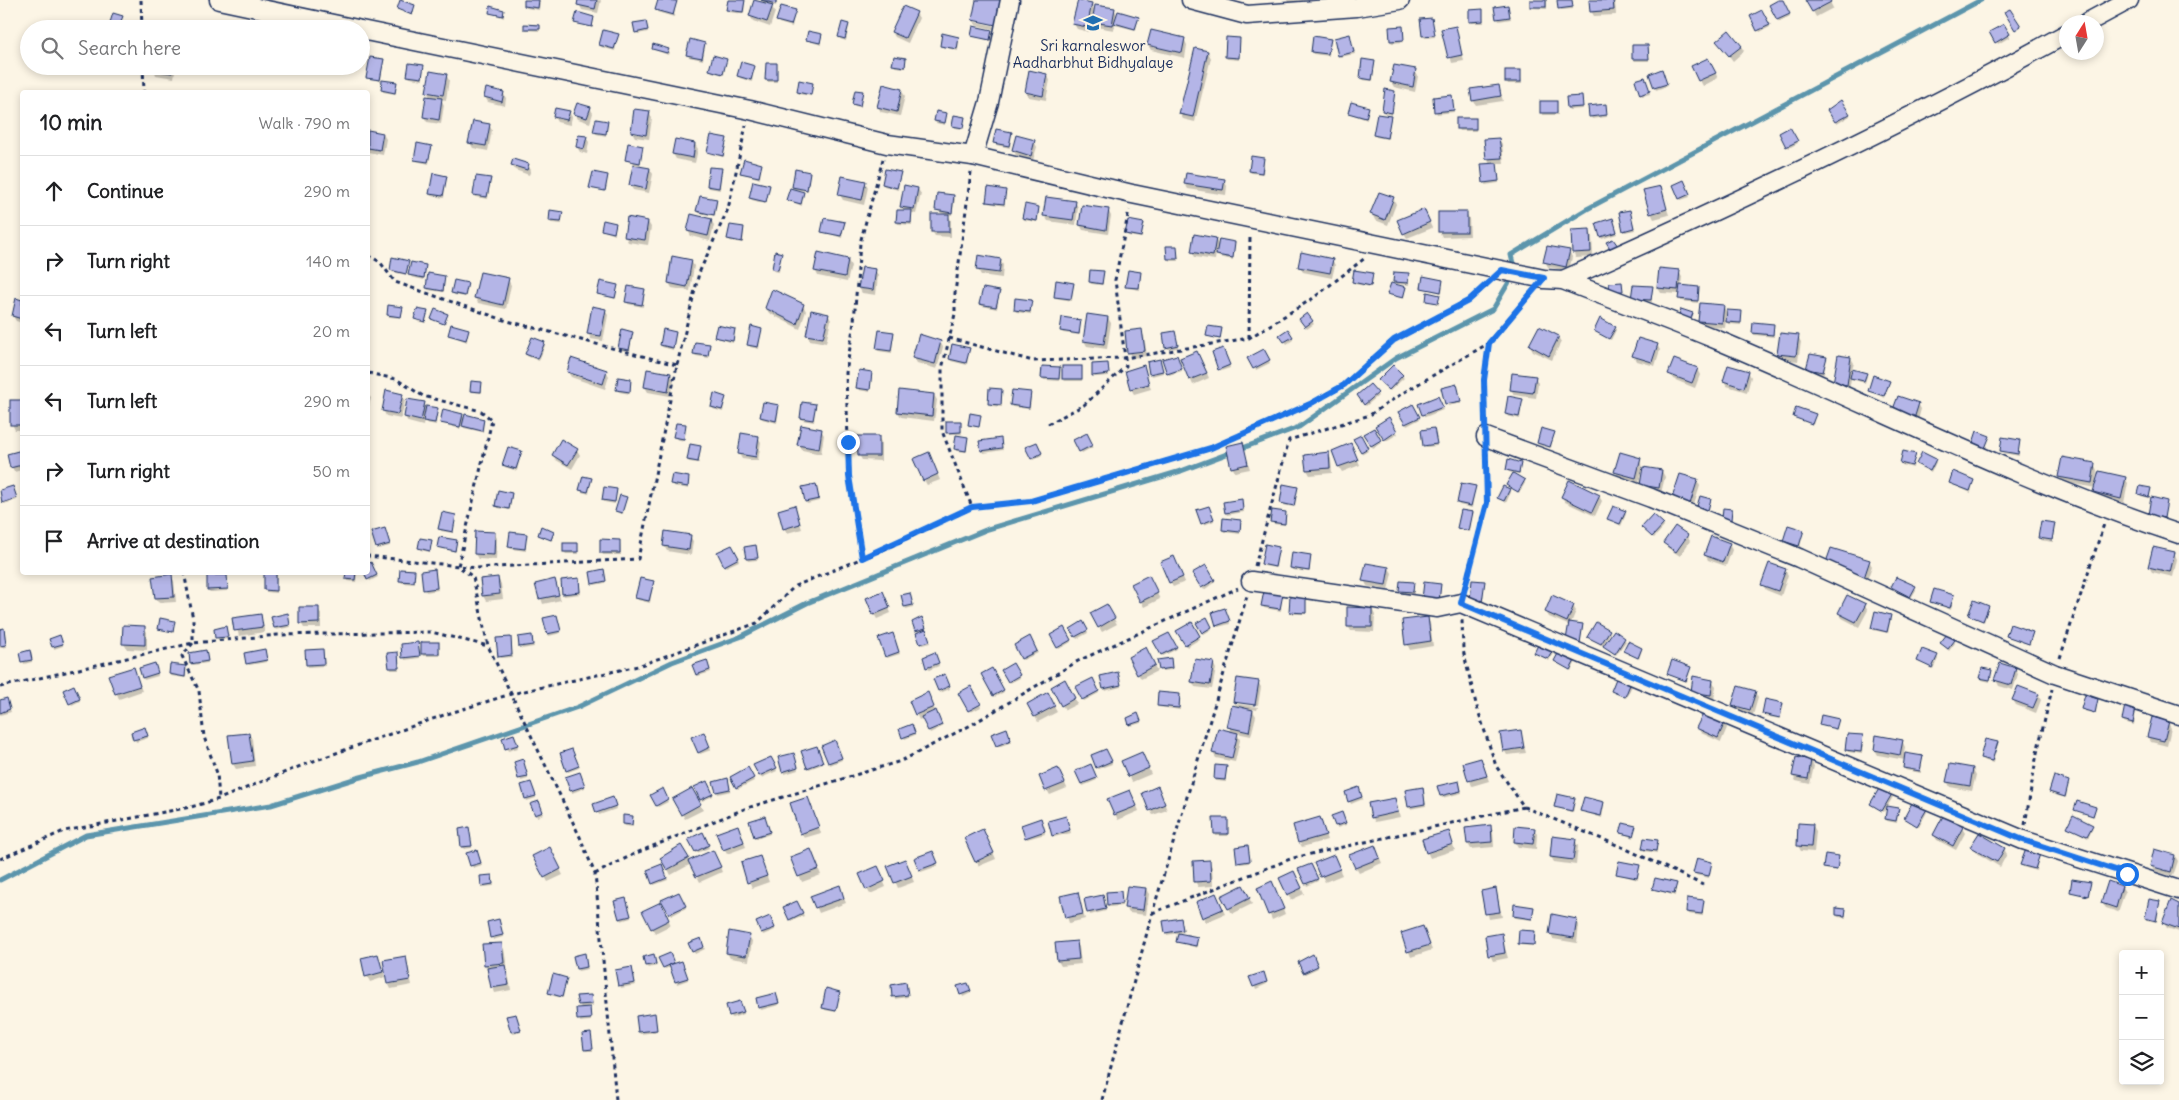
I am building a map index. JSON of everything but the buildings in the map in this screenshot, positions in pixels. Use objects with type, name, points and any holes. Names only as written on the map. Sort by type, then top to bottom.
[{"type":"street","points":[[219,0],[314,20]]},
{"type":"street","points":[[973,156],[990,102],[1010,0]]},
{"type":"street","points":[[1191,0],[1246,15],[1357,7],[1400,0]]},
{"type":"street","points":[[2101,15],[2129,0]]},
{"type":"street","points":[[370,32],[750,110],[887,144],[973,156],[1132,194],[1250,219],[1502,270],[1563,280],[1715,339],[1913,428],[2108,510],[2179,534]]},
{"type":"street","points":[[1563,280],[1737,202],[1996,72],[2059,38]]},
{"type":"street","points":[[1486,436],[1651,498],[1799,558],[2055,674],[2179,715]]},
{"type":"street","points":[[1251,581],[1437,608],[1461,603],[2023,840],[2179,890]]},
{"type":"path","points":[[142,0],[142,20]]},
{"type":"path","points":[[143,75],[144,90]]},
{"type":"path","points":[[370,556],[477,568],[638,559],[677,365],[699,273],[728,209],[750,110]]},
{"type":"path","points":[[862,558],[849,476],[846,373],[854,322],[860,243],[887,144]]},
{"type":"path","points":[[972,507],[942,431],[942,369],[955,314],[957,275],[973,156]]},
{"type":"path","points":[[1048,424],[1084,405],[1126,366],[1116,280],[1132,194]]},
{"type":"path","points":[[1249,338],[1250,219]]},
{"type":"path","points":[[949,338],[1033,362],[1125,358],[1249,338],[1312,299],[1381,245]]},
{"type":"path","points":[[370,256],[380,262],[395,282],[504,320],[677,365]]},
{"type":"path","points":[[0,859],[64,831],[191,807],[220,799],[308,763],[510,694],[638,666],[757,623],[795,586],[862,558],[972,507],[1031,501],[1211,448],[1310,404],[1344,385],[1394,340],[1468,301],[1502,270]]},
{"type":"path","points":[[1102,1100],[1152,914],[1251,581],[1289,440],[1370,415],[1401,394],[1489,343],[1544,278]]},
{"type":"path","points":[[1489,343],[1484,380],[1487,503],[1461,603],[1463,650],[1476,704],[1496,766],[1524,807],[1624,848],[1703,885]]},
{"type":"path","points":[[370,373],[396,379],[423,396],[481,411],[492,420],[458,566]]},
{"type":"path","points":[[458,566],[473,577],[488,646],[580,837],[595,874],[616,1100]]},
{"type":"path","points":[[185,575],[193,619],[193,643],[182,656],[199,691],[204,737],[217,773],[220,799]]},
{"type":"path","points":[[595,874],[636,853],[747,808],[901,761],[971,725],[1078,661],[1150,626],[1204,605],[1251,581]]},
{"type":"path","points":[[0,687],[193,643],[278,634],[422,632],[488,646]]},
{"type":"path","points":[[1152,914],[1293,858],[1524,807]]},
{"type":"waterway","points":[[0,880],[86,835],[271,805],[357,778],[418,762],[578,707],[672,662],[740,637],[807,603],[988,529],[1181,471],[1299,427],[1396,358],[1493,309],[1515,272],[1511,255],[1587,209],[1981,0]]},
{"type":"place","name":"Sri karnaleswor Aadharbhut Bidhyalaye","points":[[1093,23]]},
{"type":"route","points":[[848,442],[849,476],[862,558],[972,507],[1031,501],[1211,448],[1310,404],[1344,385],[1394,340],[1468,301],[1502,270],[1544,278],[1489,343],[1484,380],[1487,503],[1461,603],[2023,840],[2127,874]]}]
